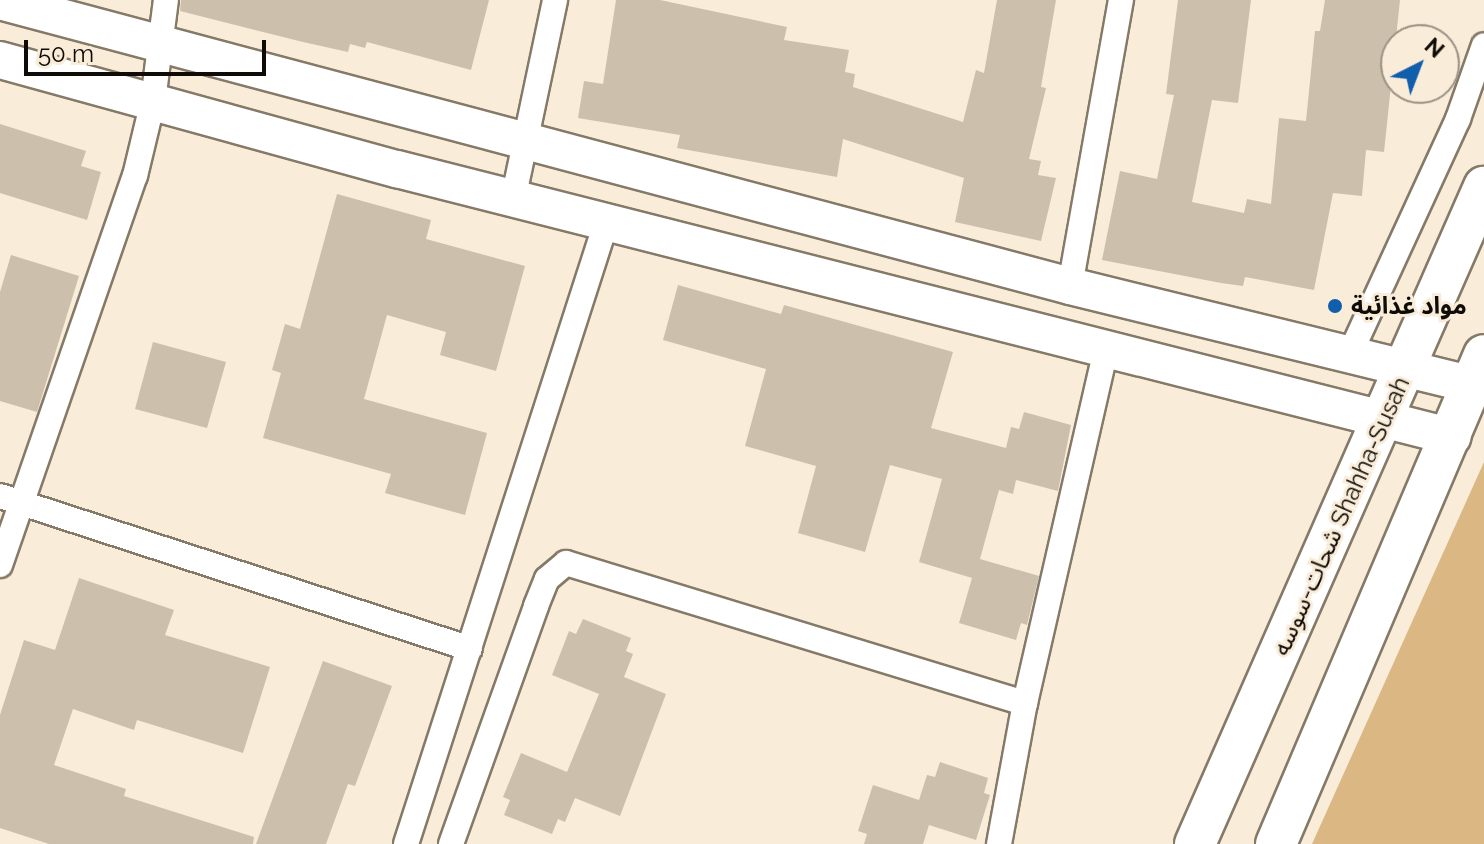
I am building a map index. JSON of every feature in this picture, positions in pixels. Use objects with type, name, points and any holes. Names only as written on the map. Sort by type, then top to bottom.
[{"type":"main road","name":"شحات-سوسه Shahha-Susah","points":[[1195,844],[1385,421],[1484,187]]},
{"type":"main road","points":[[1276,844],[1453,437],[1478,370]]},
{"type":"street","points":[[0,565],[11,500],[135,176],[153,101],[166,0]]},
{"type":"street","points":[[514,195],[528,141],[555,0]]},
{"type":"street","points":[[1070,286],[1121,0]]},
{"type":"street","points":[[0,1],[1070,286],[1349,356],[1406,370],[1478,370]]},
{"type":"street","points":[[1349,356],[1458,119],[1484,45]]},
{"type":"street","points":[[0,60],[1106,350],[1453,437]]},
{"type":"street","points":[[406,844],[607,220]]},
{"type":"street","points":[[999,844],[1025,703],[1106,350]]},
{"type":"street","points":[[11,500],[470,649]]},
{"type":"street","points":[[451,844],[547,579],[566,563],[1025,703]]},
{"type":"shaded area","points":[[1484,462],[1484,844],[1312,844]]},
{"type":"building","points":[[181,0],[489,0],[471,70],[367,42],[365,48],[350,44],[348,52],[303,42],[180,11]]},
{"type":"building","points":[[616,0],[660,0],[787,27],[784,40],[849,50],[845,72],[855,74],[853,87],[963,122],[976,70],[984,73],[997,0],[1056,0],[1041,87],[1046,88],[1029,159],[1041,161],[1038,175],[1056,178],[1041,241],[955,222],[964,178],[843,139],[837,177],[677,148],[680,135],[578,118],[584,81],[603,84]]},
{"type":"building","points":[[1178,0],[1251,0],[1238,103],[1212,100],[1192,202],[1244,213],[1247,199],[1271,204],[1279,118],[1306,121],[1315,31],[1320,31],[1325,0],[1400,0],[1397,24],[1380,24],[1380,104],[1389,104],[1384,152],[1366,150],[1362,196],[1333,193],[1314,290],[1245,277],[1243,286],[1221,283],[1102,260],[1120,171],[1157,179],[1174,95],[1166,94]]},
{"type":"building","points":[[0,124],[86,151],[81,166],[101,172],[87,220],[0,193]]},
{"type":"building","points":[[337,194],[431,220],[426,239],[525,266],[496,371],[440,355],[446,332],[387,315],[364,399],[487,433],[465,515],[385,493],[391,474],[263,438],[281,373],[272,370],[285,324],[300,329]]},
{"type":"building","points":[[11,255],[79,276],[37,412],[0,401],[0,292]]},
{"type":"building","points":[[678,285],[781,314],[784,305],[953,352],[931,428],[1006,448],[1011,427],[1019,429],[1024,412],[1071,425],[1058,491],[1016,480],[1013,494],[999,490],[980,559],[1039,576],[1027,625],[1021,623],[1016,640],[959,623],[972,578],[919,562],[942,479],[890,465],[865,552],[798,533],[816,466],[745,446],[766,369],[663,340]]},
{"type":"building","points":[[153,342],[226,362],[207,428],[135,409]]},
{"type":"building","points":[[79,578],[174,610],[165,635],[270,667],[243,753],[137,720],[134,730],[73,709],[54,765],[126,789],[124,796],[254,837],[253,844],[49,844],[0,828],[0,715],[24,640],[55,650]]},
{"type":"building","points":[[583,619],[631,638],[626,651],[633,654],[624,677],[666,694],[620,816],[575,798],[565,822],[558,819],[552,834],[504,815],[510,800],[503,797],[521,753],[567,772],[599,694],[552,675],[569,631],[576,634]]},
{"type":"building","points":[[323,661],[392,686],[355,786],[348,784],[326,844],[256,844]]},
{"type":"building","points":[[940,762],[988,778],[984,793],[990,795],[976,840],[929,825],[923,844],[864,844],[867,834],[858,831],[873,785],[919,800],[927,775],[935,777]]},
{"type":"place","name":"مواد غذائية","points":[[1335,306]]}]
